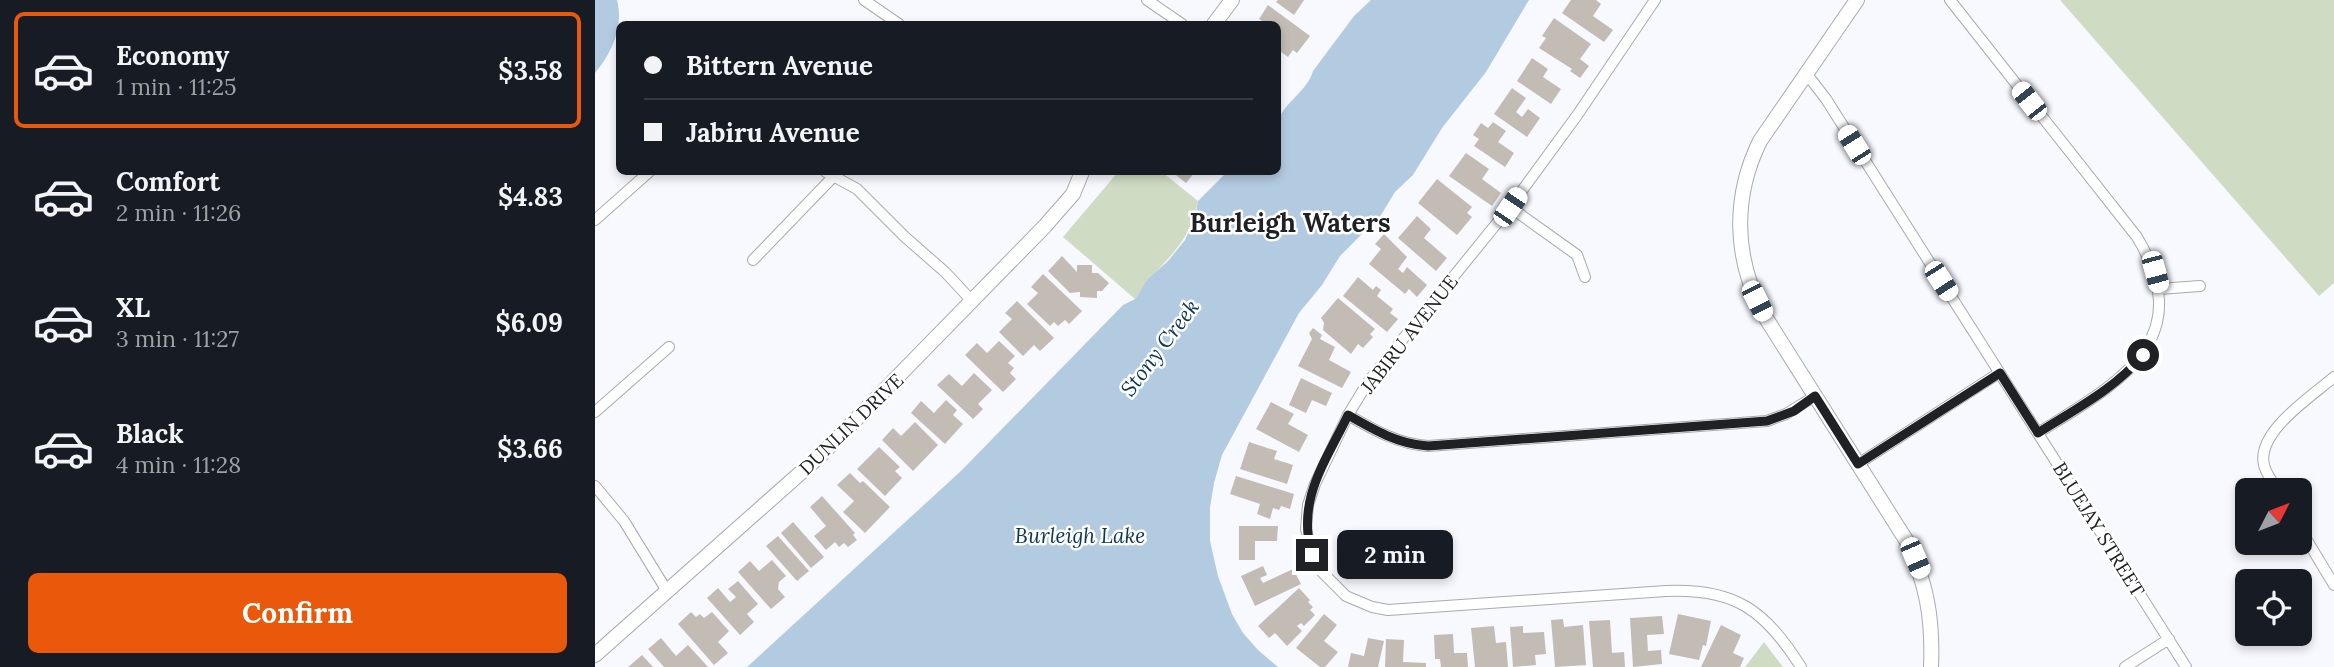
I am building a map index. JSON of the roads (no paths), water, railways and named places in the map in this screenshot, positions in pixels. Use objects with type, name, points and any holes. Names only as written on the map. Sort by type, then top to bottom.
[{"type":"street","points":[[864,0],[895,21]]},
{"type":"street","points":[[1147,0],[1178,21]]},
{"type":"street","points":[[1216,21],[1232,0]]},
{"type":"street","name":"JABIRU AVENUE","points":[[1655,0],[1578,114],[1510,207],[1369,382],[1348,415],[1315,484],[1306,514],[1306,529],[1312,555],[1328,580],[1346,597],[1372,607],[1388,610],[1689,590],[1712,593],[1729,598],[1759,615],[1782,638],[1801,667]]},
{"type":"street","points":[[1857,0],[1760,141],[1744,184],[1739,216],[1740,242],[1744,265],[1757,301],[1906,540],[1922,576],[1931,617],[1931,667]]},
{"type":"street","points":[[1950,0],[2137,237],[2155,272],[2159,289],[2153,330],[2143,355],[2110,387],[2038,433]]},
{"type":"street","name":"BLUEJAY STREET","points":[[1806,73],[1826,99],[2186,667]]},
{"type":"street","points":[[595,220],[646,175]]},
{"type":"street","points":[[753,260],[828,175]]},
{"type":"street","points":[[831,175],[857,189],[905,237],[945,271],[973,302]]},
{"type":"street","name":"DUNLIN DRIVE","points":[[595,655],[823,453],[973,302],[1073,194],[1081,175]]},
{"type":"street","points":[[1510,207],[1577,255],[1585,277]]},
{"type":"street","points":[[2159,289],[2200,286]]},
{"type":"street","points":[[595,412],[669,347]]},
{"type":"street","points":[[1858,464],[2000,373]]},
{"type":"street","points":[[2270,478],[2264,468],[2262,452],[2274,430],[2334,377]]},
{"type":"street","points":[[1348,415],[1405,443],[1428,446],[1767,421],[1794,411],[1815,396]]},
{"type":"street","points":[[595,485],[624,521],[667,591]]},
{"type":"street","points":[[2312,549],[2334,585]]},
{"type":"street","points":[[2125,667],[2169,639]]},
{"type":"water","points":[[595,0],[617,0],[619,20],[616,21],[615,39],[607,57],[595,73]]},
{"type":"water","name":"Burleigh Lake","points":[[1371,0],[1529,0],[1486,72],[1442,128],[1413,175],[1395,192],[1381,215],[1340,256],[1322,285],[1299,313],[1222,455],[1210,507],[1210,541],[1218,576],[1232,614],[1243,633],[1278,667],[747,667],[962,470],[1123,305],[1135,299],[1148,279],[1168,261],[1185,240],[1195,218],[1198,201],[1224,175],[1281,175],[1281,114],[1306,85],[1313,71],[1354,16]]},
{"type":"district","name":"Burleigh Waters","points":[[1290,223]]},
{"type":"water label","name":"Stony Creek","points":[[1160,348]]}]
